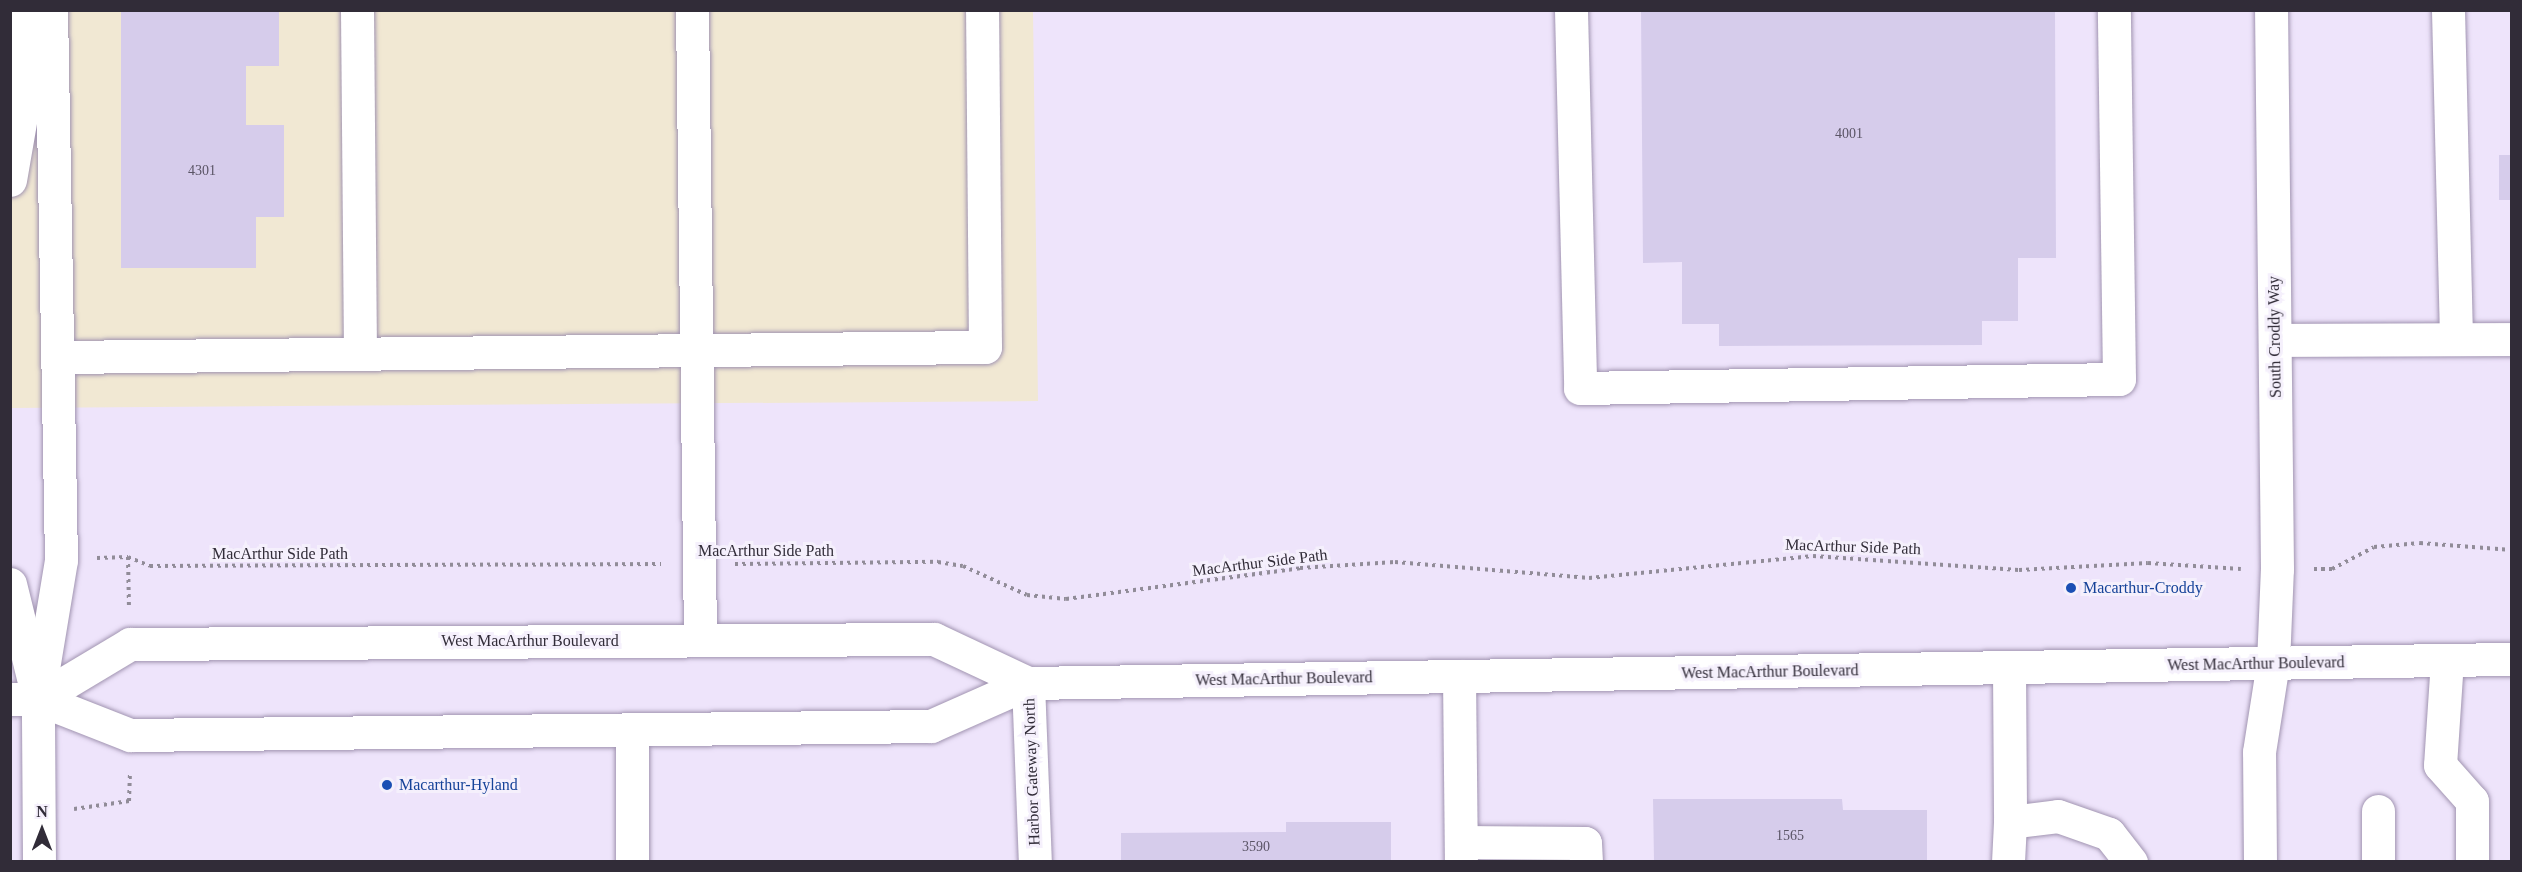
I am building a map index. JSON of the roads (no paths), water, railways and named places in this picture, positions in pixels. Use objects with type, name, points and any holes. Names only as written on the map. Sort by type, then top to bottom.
[{"type":"main road","points":[[10,180],[21,116],[20,10]]},
{"type":"main road","points":[[24,699],[61,560],[51,10]]},
{"type":"main road","points":[[357,10],[360,352]]},
{"type":"main road","points":[[692,10],[700,640]]},
{"type":"main road","points":[[58,357],[985,347],[982,10]]},
{"type":"main road","points":[[1571,10],[1580,388],[2119,379],[2114,10]]},
{"type":"main road","name":"South Croddy Way","points":[[2260,861],[2259,752],[2273,663],[2277,569],[2271,10]]},
{"type":"main road","points":[[2448,10],[2456,339]]},
{"type":"main road","points":[[2275,340],[2511,339]]},
{"type":"main road","points":[[10,584],[24,699],[39,861]]},
{"type":"main road","name":"West MacArthur Boulevard","points":[[24,699],[130,644],[934,639],[1028,682]]},
{"type":"main road","name":"West MacArthur Boulevard","points":[[24,699],[130,735],[632,731],[931,726],[1028,682],[2511,659]]},
{"type":"main road","points":[[2447,660],[2440,765],[2472,801],[2472,861]]},
{"type":"main road","points":[[2008,861],[2009,668]]},
{"type":"main road","points":[[1459,676],[1461,851],[1585,843],[1586,861]]},
{"type":"main road","name":"Harbor Gateway North","points":[[1028,682],[1035,861]]},
{"type":"main road","points":[[632,731],[632,861]]},
{"type":"main road","points":[[2378,861],[2379,811]]},
{"type":"main road","points":[[2010,822],[2058,816],[2109,834],[2131,861]]},
{"type":"place","name":"Macarthur-Croddy","points":[[2071,588]]},
{"type":"place","name":"Macarthur-Hyland","points":[[387,785]]}]
